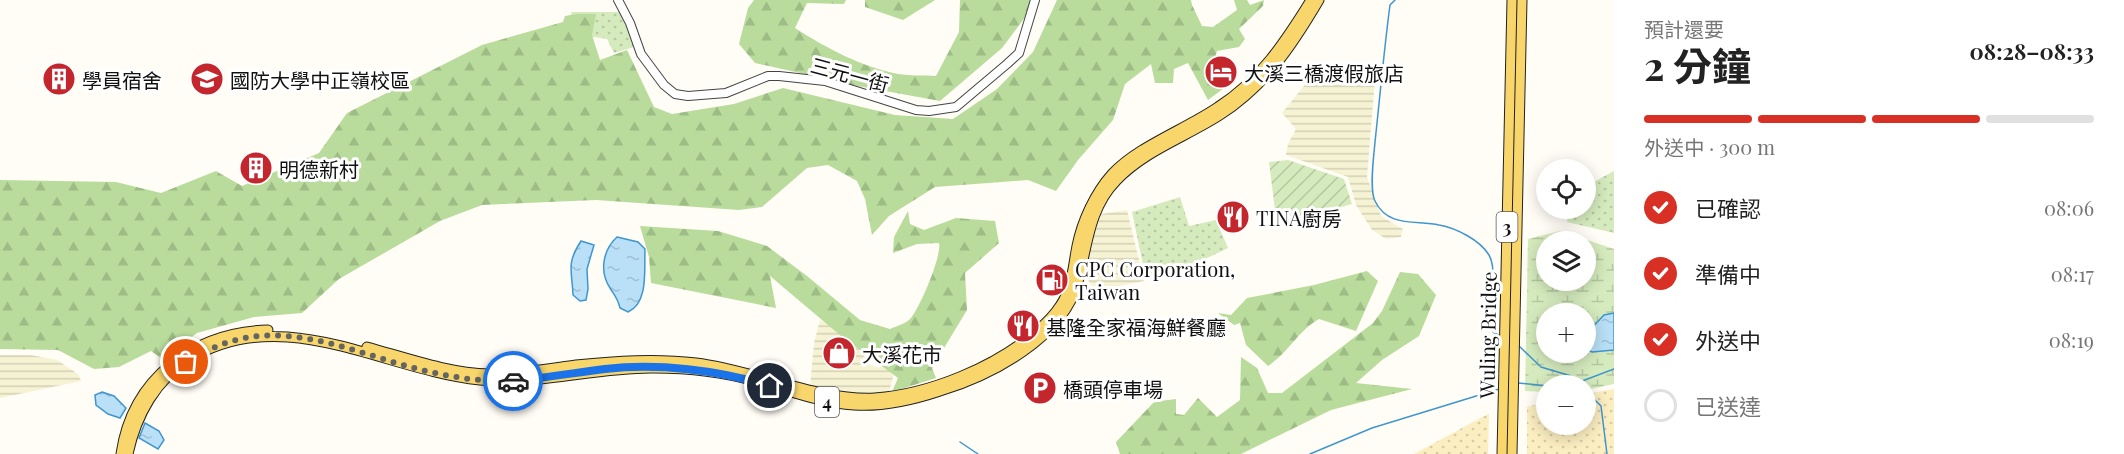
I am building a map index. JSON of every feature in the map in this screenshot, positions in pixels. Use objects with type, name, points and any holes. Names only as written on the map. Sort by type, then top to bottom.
[{"type":"main road","name":"4","points":[[121,454],[129,423],[137,406],[161,376],[190,350],[236,334],[269,330],[333,338],[452,370],[489,374],[652,360],[695,363],[739,370],[828,394],[856,398],[893,395],[933,387],[993,360],[1038,330],[1060,307],[1072,276],[1077,243],[1090,208],[1111,176],[1137,154],[1209,113],[1242,90],[1278,52],[1311,0]]},
{"type":"main road","name":"4","points":[[128,454],[143,411],[161,376],[206,350],[245,338],[278,336],[320,341],[417,369],[482,380],[511,381],[607,369],[656,368],[698,371],[752,380],[825,402],[856,405],[908,401],[964,383],[1006,361],[1037,341],[1065,312],[1075,293],[1085,245],[1095,215],[1113,183],[1138,163],[1220,115],[1247,96],[1280,61],[1319,0]]},
{"type":"main road","name":"Wuling Bridge","points":[[1502,454],[1512,0]]},
{"type":"main road","name":"Wuling Bridge","points":[[1512,454],[1522,0]]},
{"type":"street","name":"三元一街","points":[[618,0],[630,23],[641,54],[664,85],[675,94],[688,96],[726,93],[768,76],[779,76],[825,81],[916,110],[929,111],[956,107],[1019,53],[1035,0]]},
{"type":"shaded area","points":[[1317,70],[1375,79],[1367,177],[1381,216],[1403,229],[1401,237],[1386,239],[1372,230],[1356,205],[1348,177],[1286,155],[1288,144],[1296,129],[1282,113]]},
{"type":"shaded area","points":[[1127,210],[1144,281],[1094,291],[1085,274],[1091,242],[1101,214]]},
{"type":"shaded area","name":"大溪花市","points":[[820,320],[869,346],[862,362],[879,368],[883,359],[893,362],[893,377],[889,392],[867,396],[810,387],[814,343]]},
{"type":"shaded area","points":[[0,355],[31,355],[57,360],[78,374],[81,381],[0,398]]},
{"type":"green space","points":[[754,0],[846,0],[844,4],[807,3],[795,28],[819,43],[871,67],[898,74],[936,76],[959,32],[960,0],[1038,0],[1002,48],[940,101],[858,86],[755,63],[739,44],[748,8]]},
{"type":"green space","points":[[865,0],[935,0],[903,20],[865,7]]},
{"type":"green space","points":[[1057,0],[1191,0],[1202,26],[1213,27],[1237,10],[1234,0],[1247,0],[1250,5],[1264,0],[1263,6],[1239,29],[1245,39],[1239,47],[1217,51],[1215,58],[1235,80],[1208,100],[1188,63],[1174,69],[1173,83],[1155,83],[1151,64],[1125,84],[1113,120],[1078,160],[1056,191],[1028,180],[935,187],[889,216],[872,235],[865,199],[857,181],[828,165],[807,168],[762,207],[739,210],[596,200],[482,205],[440,221],[339,279],[302,313],[254,317],[197,333],[162,359],[151,351],[119,367],[94,369],[58,350],[0,349],[0,180],[116,182],[161,193],[216,171],[242,186],[319,153],[347,113],[482,45],[563,22],[565,16],[576,14],[596,14],[592,35],[600,60],[627,50],[654,107],[672,114],[734,104],[783,88],[895,115],[953,119],[997,89],[1033,52]]},
{"type":"green space","points":[[571,12],[620,12],[634,47],[614,53],[607,39],[576,34]]},
{"type":"green space","points":[[1288,160],[1344,179],[1352,204],[1277,226],[1269,162]]},
{"type":"green space","points":[[1614,171],[1614,233],[1567,222],[1567,219],[1596,219],[1596,181]]},
{"type":"green space","points":[[1180,197],[1189,226],[1216,220],[1228,248],[1178,270],[1146,279],[1132,212]]},
{"type":"green space","points":[[908,211],[910,224],[924,230],[956,218],[995,221],[999,243],[965,273],[967,310],[932,368],[936,378],[892,392],[898,378],[841,336],[770,276],[776,308],[651,283],[649,257],[640,226],[718,231],[767,246],[860,320],[890,329],[907,321],[915,312],[930,281],[939,250],[939,243],[917,244],[893,253],[894,237]]},
{"type":"green space","points":[[1536,237],[1536,291],[1596,291],[1596,243],[1614,249],[1614,384],[1596,388],[1596,375],[1536,375],[1536,392],[1525,391],[1528,239]]},
{"type":"green space","points":[[1367,271],[1378,281],[1356,331],[1319,319],[1305,329],[1268,366],[1246,345],[1240,323],[1234,325],[1218,313],[1231,315],[1247,298],[1314,285]]},
{"type":"green space","points":[[1400,272],[1418,274],[1436,295],[1419,336],[1382,360],[1356,383],[1412,389],[1331,410],[1241,454],[1120,454],[1116,442],[1154,402],[1176,399],[1176,414],[1184,415],[1198,398],[1217,417],[1240,400],[1241,357],[1257,368],[1268,393],[1282,393],[1373,323],[1382,311]]},
{"type":"sand","points":[[1614,389],[1614,454],[1527,454],[1527,407],[1536,405],[1536,435],[1596,435],[1596,392]]},
{"type":"sand","points":[[1488,414],[1488,454],[1414,454]]},
{"type":"water","points":[[617,237],[638,242],[645,249],[642,293],[635,307],[628,312],[620,308],[604,275],[604,261],[608,248]]},
{"type":"water","points":[[581,241],[594,245],[587,269],[586,300],[580,301],[573,295],[571,267],[573,256]]},
{"type":"water","points":[[1614,313],[1614,350],[1596,352],[1596,323],[1604,315]]},
{"type":"water","points":[[102,392],[114,396],[126,408],[120,418],[108,414],[96,405],[95,395]]},
{"type":"water","points":[[145,423],[159,431],[164,440],[158,449],[139,438]]},
{"type":"waterway","points":[[1395,0],[1390,5],[1386,39],[1373,163],[1373,196],[1381,210],[1395,219],[1453,229],[1480,244],[1489,255],[1493,270],[1493,332],[1502,337]]},
{"type":"waterway","points":[[1519,346],[1541,367],[1568,375]]},
{"type":"waterway","points":[[1596,376],[1614,369]]},
{"type":"waterway","points":[[1518,383],[1536,385]]},
{"type":"waterway","points":[[1310,454],[1372,428],[1499,389]]},
{"type":"waterway","points":[[1596,401],[1601,406],[1607,454]]},
{"type":"waterway","points":[[960,442],[978,454]]},
{"type":"way so far","points":[[186,362],[206,350],[245,338],[288,336],[346,347],[417,369],[482,380],[513,381]]},
{"type":"place","name":"大溪三橋渡假旅店","points":[[1221,72]]},
{"type":"place","name":"學員宿舍","points":[[59,79]]},
{"type":"place","name":"國防大學中正嶺校區","points":[[207,79]]},
{"type":"place","name":"明德新村","points":[[256,168]]},
{"type":"place","name":"TINA廚房","points":[[1233,217]]},
{"type":"place","name":"CPC Corporation, Taiwan","points":[[1052,280]]},
{"type":"place","name":"基隆全家福海鮮餐廳","points":[[1023,326]]},
{"type":"place","name":"大溪花市","points":[[839,353]]},
{"type":"place","name":"橋頭停車場","points":[[1040,388]]},
{"type":"route","points":[[513,381],[607,369],[656,368],[718,374],[770,386]]}]
